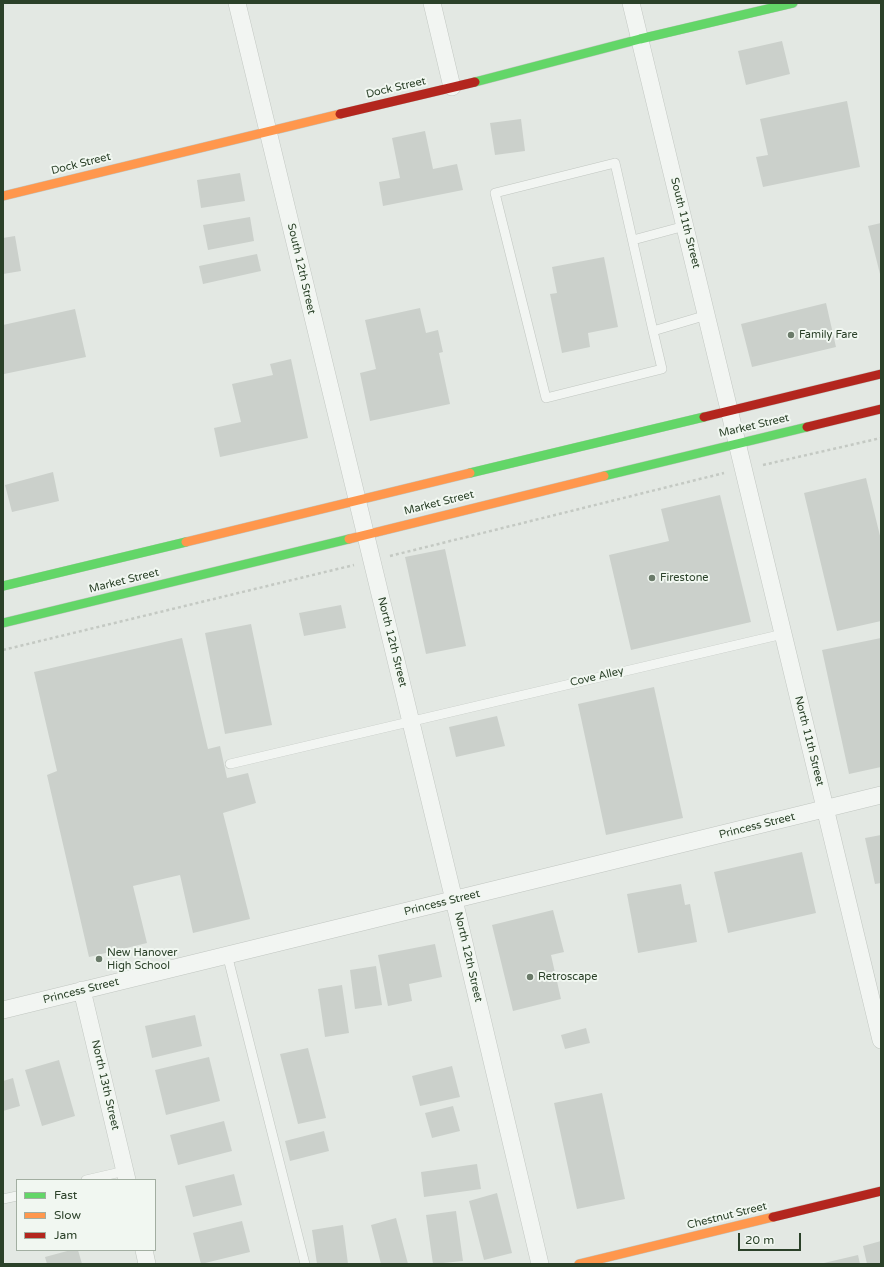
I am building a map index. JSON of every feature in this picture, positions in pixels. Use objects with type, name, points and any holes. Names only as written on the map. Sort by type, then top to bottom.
[{"type":"main road","name":"Dock Street","points":[[3,196],[640,39],[794,3]]},
{"type":"main road","name":"Market Street","points":[[3,586],[357,499],[881,374]]},
{"type":"main road","name":"Market Street","points":[[3,623],[738,442],[881,409]]},
{"type":"main road","name":"Chestnut Street","points":[[579,1264],[881,1191]]},
{"type":"street","name":"South 12th Street","points":[[237,3],[366,534]]},
{"type":"street","points":[[432,3],[452,86]]},
{"type":"street","name":"South 11th Street","points":[[631,3],[738,442]]},
{"type":"street","name":"North 11th Street","points":[[738,442],[881,1040]]},
{"type":"street","name":"North 12th Street","points":[[366,534],[540,1264]]},
{"type":"street","name":"Princess Street","points":[[3,1010],[881,795]]},
{"type":"street","name":"North 13th Street","points":[[82,990],[126,1175]]},
{"type":"street","points":[[144,1251],[147,1264]]},
{"type":"lane","points":[[615,163],[653,331],[662,369],[546,398],[495,193],[615,163]]},
{"type":"lane","points":[[633,240],[685,226]]},
{"type":"lane","points":[[653,331],[707,315]]},
{"type":"lane","name":"Cove Alley","points":[[230,764],[783,634]]},
{"type":"lane","points":[[227,954],[305,1264]]},
{"type":"lane","points":[[94,1179],[126,1175]]},
{"type":"lane","points":[[3,1200],[16,1196]]},
{"type":"path","points":[[3,650],[373,561],[744,469],[881,438]]},
{"type":"building","points":[[782,41],[790,74],[746,85],[738,51]]},
{"type":"building","points":[[847,101],[860,167],[763,187],[756,157],[768,155],[760,119]]},
{"type":"building","points":[[521,119],[525,151],[495,155],[490,123]]},
{"type":"building","points":[[425,131],[433,169],[457,164],[463,190],[383,206],[379,182],[400,178],[392,138]]},
{"type":"building","points":[[240,173],[245,201],[201,208],[197,180]]},
{"type":"building","points":[[250,217],[254,241],[208,250],[203,225]]},
{"type":"building","points":[[881,223],[881,274],[880,274],[868,226]]},
{"type":"building","points":[[15,236],[21,271],[3,274],[3,238]]},
{"type":"building","points":[[257,254],[261,271],[203,284],[199,266]]},
{"type":"building","points":[[604,257],[618,327],[588,333],[590,347],[562,353],[550,294],[557,293],[552,267]]},
{"type":"building","points":[[826,303],[836,347],[752,367],[741,324]]},
{"type":"building","points":[[420,308],[426,333],[438,330],[443,352],[439,353],[450,404],[370,421],[360,373],[376,369],[365,320]]},
{"type":"building","points":[[75,309],[86,357],[4,374],[3,325]]},
{"type":"building","points":[[291,359],[308,438],[220,457],[214,428],[241,422],[232,384],[273,375],[270,364]]},
{"type":"building","points":[[53,472],[59,501],[12,512],[5,485]]},
{"type":"building","points":[[866,478],[881,540],[881,621],[837,631],[804,493]]},
{"type":"building","points":[[720,495],[751,622],[631,650],[609,555],[669,541],[661,509]]},
{"type":"building","points":[[445,549],[466,646],[426,654],[405,557]]},
{"type":"building","points":[[341,605],[346,628],[304,636],[299,613]]},
{"type":"building","points":[[251,624],[272,725],[225,734],[205,633]]},
{"type":"building","points":[[182,638],[208,749],[220,746],[227,778],[248,773],[256,803],[223,813],[250,919],[193,933],[180,875],[133,886],[147,943],[89,957],[47,775],[57,771],[34,672]]},
{"type":"building","points":[[881,638],[881,767],[849,774],[822,650]]},
{"type":"building","points":[[654,687],[683,818],[606,835],[578,704]]},
{"type":"building","points":[[497,716],[505,746],[456,757],[449,727]]},
{"type":"building","points":[[881,835],[881,883],[875,884],[865,838]]},
{"type":"building","points":[[802,852],[816,913],[728,933],[714,872]]},
{"type":"building","points":[[681,884],[685,905],[690,904],[697,942],[638,953],[627,894]]},
{"type":"building","name":"Retroscape","points":[[553,910],[564,952],[551,955],[561,999],[513,1011],[492,925]]},
{"type":"building","points":[[435,944],[442,977],[409,984],[412,1001],[388,1006],[378,955]]},
{"type":"building","points":[[376,966],[382,1005],[355,1009],[350,970]]},
{"type":"building","points":[[342,985],[349,1033],[325,1037],[318,989]]},
{"type":"building","points":[[195,1015],[202,1046],[152,1058],[145,1026]]},
{"type":"building","points":[[586,1028],[590,1043],[565,1049],[561,1035]]},
{"type":"building","points":[[308,1048],[326,1118],[298,1124],[280,1054]]},
{"type":"building","points":[[209,1057],[220,1101],[166,1115],[155,1070]]},
{"type":"building","points":[[59,1060],[75,1116],[42,1126],[25,1070]]},
{"type":"building","points":[[452,1066],[460,1097],[420,1106],[412,1076]]},
{"type":"building","points":[[13,1078],[20,1106],[3,1111],[3,1081]]},
{"type":"building","points":[[602,1093],[625,1199],[577,1209],[554,1103]]},
{"type":"building","points":[[453,1106],[460,1131],[432,1138],[425,1113]]},
{"type":"building","points":[[224,1121],[232,1151],[178,1165],[170,1135]]},
{"type":"building","points":[[324,1131],[329,1151],[290,1161],[285,1141]]},
{"type":"building","points":[[477,1164],[481,1189],[424,1197],[421,1172]]},
{"type":"building","points":[[234,1174],[242,1205],[193,1217],[185,1186]]},
{"type":"building","points":[[497,1193],[512,1253],[484,1260],[469,1201]]},
{"type":"building","points":[[456,1211],[463,1261],[433,1264],[426,1215]]},
{"type":"building","points":[[396,1218],[408,1264],[381,1264],[371,1225]]},
{"type":"building","points":[[242,1221],[250,1252],[201,1264],[193,1233]]},
{"type":"building","points":[[343,1225],[348,1264],[317,1264],[312,1230]]},
{"type":"building","points":[[881,1241],[881,1264],[867,1264],[863,1246]]},
{"type":"building","points":[[67,1251],[78,1251],[82,1264],[47,1264],[45,1257]]},
{"type":"building","points":[[858,1255],[860,1264],[824,1264],[824,1263]]},
{"type":"traffic: fast","points":[[475,82],[640,39],[793,3]]},
{"type":"traffic: fast","points":[[470,473],[704,417]]},
{"type":"traffic: fast","points":[[604,476],[807,427]]},
{"type":"traffic: fast","points":[[3,623],[349,539]]},
{"type":"traffic: fast","points":[[3,586],[186,542]]},
{"type":"traffic: slow","points":[[3,196],[340,114]]},
{"type":"traffic: slow","points":[[186,542],[470,473]]},
{"type":"traffic: slow","points":[[349,539],[604,476]]},
{"type":"traffic: slow","points":[[579,1264],[773,1217]]},
{"type":"traffic: jam","points":[[340,114],[475,82]]},
{"type":"traffic: jam","points":[[704,417],[881,374]]},
{"type":"traffic: jam","points":[[807,427],[881,409]]},
{"type":"traffic: jam","points":[[773,1217],[881,1191]]},
{"type":"place","name":"Family Fare","points":[[791,335]]},
{"type":"place","name":"Firestone","points":[[652,578]]},
{"type":"place","name":"New Hanover High School","points":[[99,959]]},
{"type":"place","name":"Retroscape","points":[[530,977]]}]
